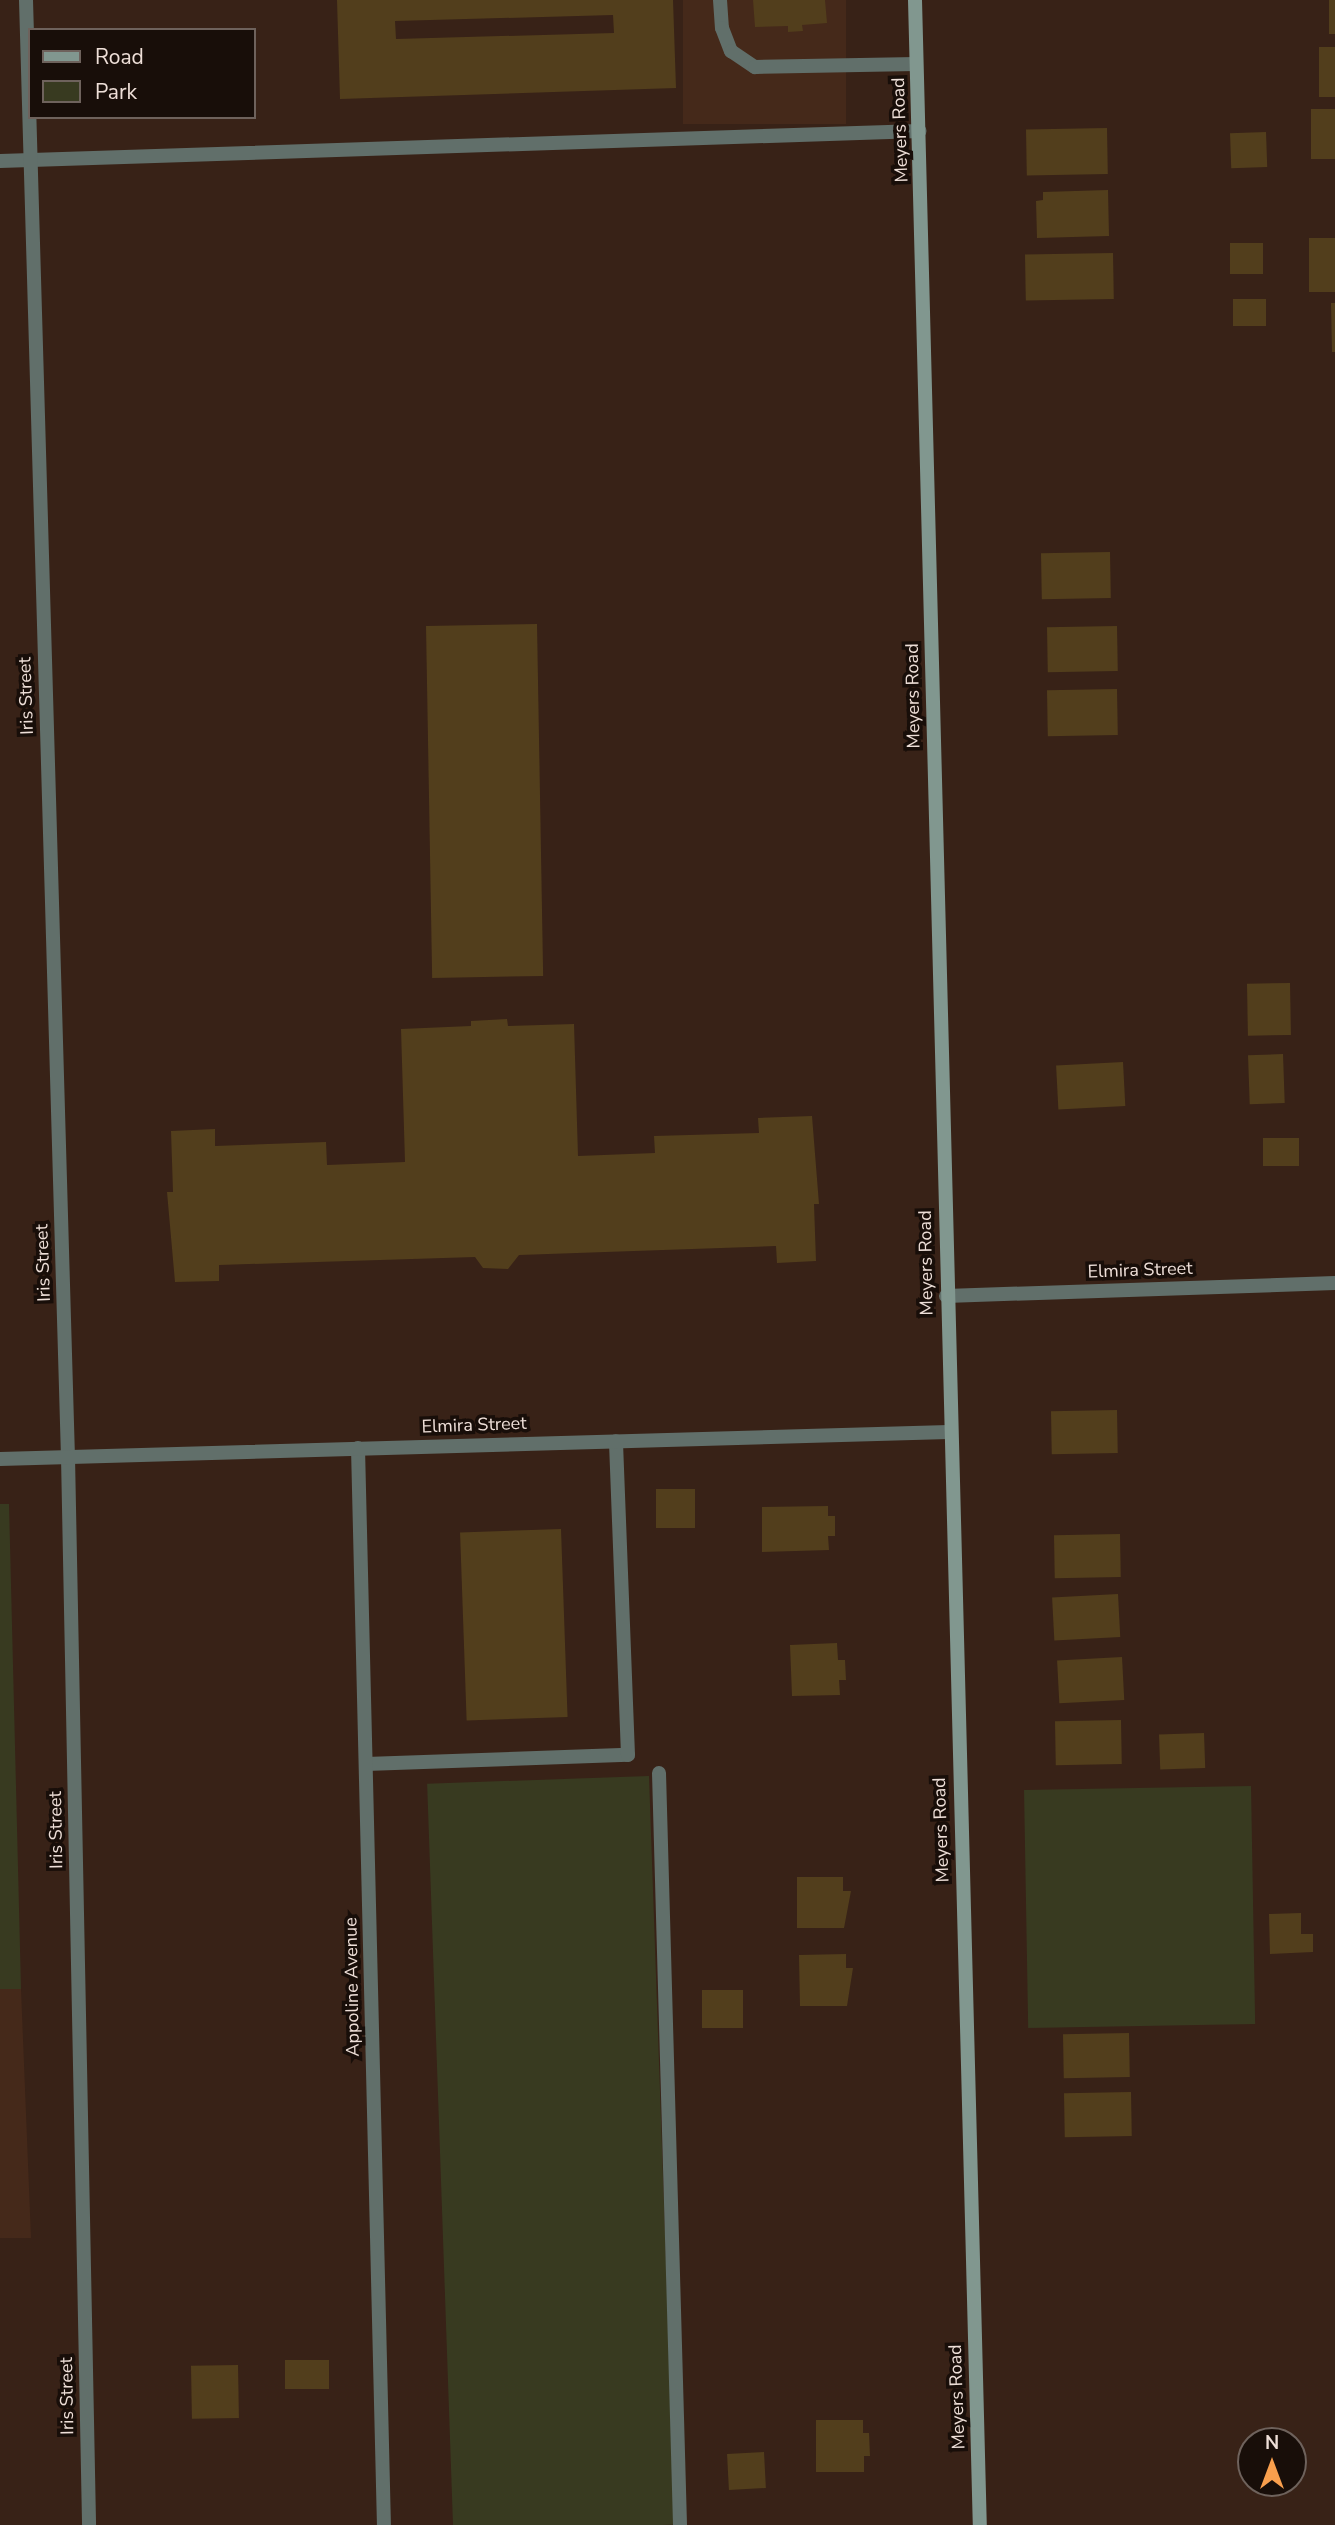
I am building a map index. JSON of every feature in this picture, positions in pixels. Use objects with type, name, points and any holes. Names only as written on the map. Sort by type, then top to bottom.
[{"type":"street","name":"Iris Street","points":[[26,0],[28,107]]},
{"type":"street","points":[[720,0],[722,28],[731,51],[755,67],[916,64]]},
{"type":"street","name":"Meyers Road","points":[[915,0],[949,1432],[980,2525]]},
{"type":"street","name":"Iris Street","points":[[28,119],[68,1457],[89,2525]]},
{"type":"street","points":[[0,161],[920,131]]},
{"type":"street","name":"Elmira Street","points":[[946,1296],[1335,1283]]},
{"type":"street","name":"Elmira Street","points":[[0,1459],[949,1432]]},
{"type":"street","points":[[366,1764],[628,1755],[616,1441]]},
{"type":"street","name":"Appoline Avenue","points":[[358,1448],[384,2525]]},
{"type":"street","points":[[659,1773],[680,2525]]},
{"type":"shaded area","points":[[683,0],[846,0],[846,124],[683,124]]},
{"type":"shaded area","points":[[0,1989],[21,1989],[31,2238],[0,2238]]},
{"type":"green space","points":[[0,1504],[9,1504],[21,1989],[0,1989]]},
{"type":"green space","points":[[649,1776],[675,2525],[453,2525],[427,1784]]},
{"type":"green space","points":[[1251,1786],[1255,2024],[1028,2028],[1024,1790]]},
{"type":"building","points":[[337,0],[673,0],[676,88],[340,99]],"holes":[[[613,15],[614,33],[396,39],[395,21]]]},
{"type":"building","points":[[753,0],[825,0],[827,23],[802,25],[803,31],[788,32],[788,26],[755,27]]},
{"type":"building","points":[[1329,0],[1335,0],[1335,34],[1329,34]]},
{"type":"building","points":[[1319,47],[1335,47],[1335,97],[1319,97]]},
{"type":"building","points":[[1311,109],[1335,109],[1335,159],[1311,159]]},
{"type":"building","points":[[1107,128],[1108,174],[1027,175],[1026,129]]},
{"type":"building","points":[[1266,132],[1267,167],[1231,168],[1230,133]]},
{"type":"building","points":[[1108,190],[1109,236],[1037,238],[1036,201],[1043,200],[1043,192]]},
{"type":"building","points":[[1309,238],[1335,238],[1335,292],[1309,292]]},
{"type":"building","points":[[1230,243],[1263,243],[1263,274],[1230,274]]},
{"type":"building","points":[[1113,253],[1114,299],[1026,301],[1025,255]]},
{"type":"building","points":[[1233,299],[1266,299],[1266,326],[1233,326]]},
{"type":"building","points":[[1331,303],[1335,303],[1335,352],[1332,352]]},
{"type":"building","points":[[1110,552],[1111,598],[1042,599],[1041,553]]},
{"type":"building","points":[[537,624],[543,976],[432,978],[426,626]]},
{"type":"building","points":[[1117,626],[1118,671],[1048,672],[1047,627]]},
{"type":"building","points":[[1117,689],[1118,735],[1048,736],[1047,690]]},
{"type":"building","points":[[1290,983],[1291,1035],[1248,1036],[1247,984]]},
{"type":"building","points":[[507,1019],[508,1026],[574,1024],[578,1156],[655,1153],[654,1136],[759,1133],[758,1118],[812,1116],[819,1204],[814,1204],[816,1261],[777,1263],[776,1246],[519,1255],[508,1269],[483,1268],[475,1257],[219,1265],[219,1281],[175,1282],[167,1192],[173,1192],[171,1131],[215,1129],[215,1146],[326,1142],[327,1165],[405,1162],[401,1029],[471,1026],[471,1021]]},
{"type":"building","points":[[1283,1054],[1285,1103],[1250,1104],[1248,1055]]},
{"type":"building","points":[[1123,1062],[1125,1106],[1058,1109],[1056,1066]]},
{"type":"building","points":[[1263,1138],[1299,1138],[1299,1166],[1263,1166]]},
{"type":"building","points":[[1117,1410],[1118,1453],[1052,1454],[1051,1411]]},
{"type":"building","points":[[656,1489],[695,1489],[695,1528],[656,1528]]},
{"type":"building","points":[[828,1506],[828,1516],[835,1516],[835,1536],[828,1536],[829,1550],[762,1552],[762,1507]]},
{"type":"building","points":[[561,1529],[568,1717],[467,1720],[460,1533]]},
{"type":"building","points":[[1120,1534],[1121,1577],[1055,1578],[1054,1535]]},
{"type":"building","points":[[1118,1594],[1120,1637],[1054,1640],[1052,1597]]},
{"type":"building","points":[[837,1643],[838,1660],[845,1660],[846,1680],[839,1680],[840,1695],[792,1696],[790,1645]]},
{"type":"building","points":[[1122,1657],[1124,1700],[1059,1703],[1057,1660]]},
{"type":"building","points":[[1121,1720],[1122,1764],[1056,1765],[1055,1721]]},
{"type":"building","points":[[1204,1733],[1205,1768],[1160,1770],[1159,1735]]},
{"type":"building","points":[[797,1877],[843,1877],[843,1891],[851,1891],[844,1928],[797,1928]]},
{"type":"building","points":[[1301,1913],[1301,1934],[1313,1934],[1313,1952],[1270,1954],[1269,1914]]},
{"type":"building","points":[[846,1954],[846,1968],[853,1968],[847,2006],[800,2006],[799,1955]]},
{"type":"building","points":[[702,1990],[743,1990],[743,2028],[702,2028]]},
{"type":"building","points":[[1129,2033],[1130,2077],[1064,2078],[1063,2034]]},
{"type":"building","points":[[1131,2092],[1132,2136],[1065,2137],[1064,2093]]},
{"type":"building","points":[[285,2360],[329,2360],[329,2389],[285,2389]]},
{"type":"building","points":[[238,2365],[239,2418],[192,2419],[191,2366]]},
{"type":"building","points":[[816,2420],[863,2420],[863,2433],[869,2433],[870,2456],[864,2456],[864,2472],[816,2472]]},
{"type":"building","points":[[764,2452],[766,2488],[729,2490],[727,2454]]}]
